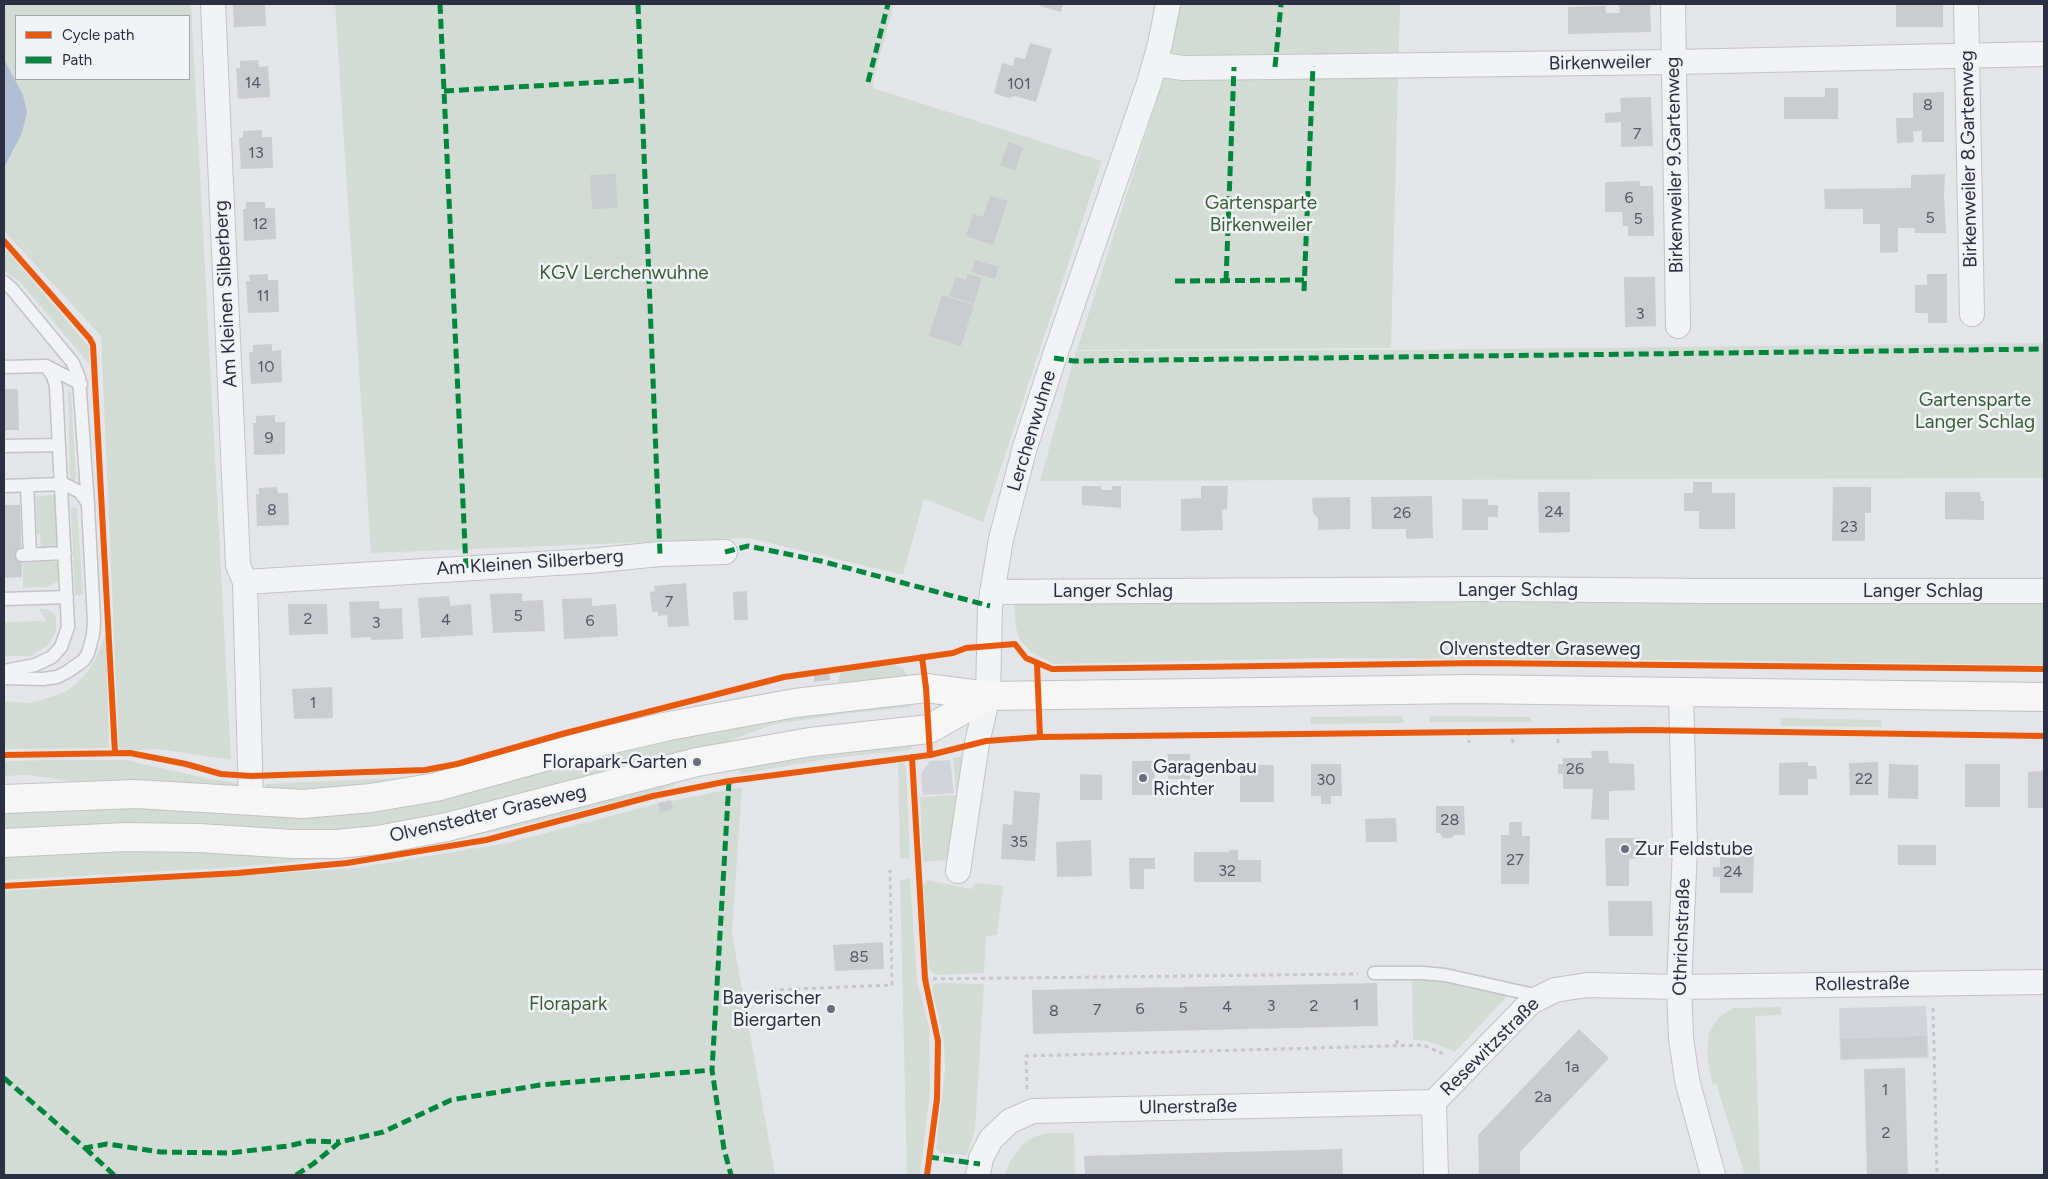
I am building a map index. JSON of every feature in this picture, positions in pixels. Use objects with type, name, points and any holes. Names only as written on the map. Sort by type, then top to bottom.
[{"type":"main road","name":"Olvenstedter Graseweg","points":[[4,799],[136,794],[251,802],[319,803],[371,798],[436,787],[641,732],[738,712],[926,688],[988,696],[1468,689],[2044,697]]},
{"type":"main road","name":"Olvenstedter Graseweg","points":[[4,843],[126,837],[199,838],[293,844],[337,844],[378,840],[447,827],[698,762],[818,741],[930,729],[988,696]]},
{"type":"street","name":"Am Kleinen Silberberg","points":[[213,4],[238,565],[245,582],[251,802]]},
{"type":"street","name":"Lerchenwuhne","points":[[958,871],[977,743],[988,696],[992,592],[1001,539],[1025,446],[1155,64],[1168,4]]},
{"type":"street","name":"Birkenweiler 9.Gartenweg","points":[[1673,4],[1678,326]]},
{"type":"street","name":"Birkenweiler 8.Gartenweg","points":[[1966,4],[1972,314]]},
{"type":"street","name":"Birkenweiler","points":[[1155,64],[1192,68],[1674,62],[2044,54]]},
{"type":"street","name":"Am Kleinen Silberberg","points":[[245,582],[589,561],[660,554],[725,552]]},
{"type":"street","name":"Langer Schlag","points":[[992,592],[1498,589],[2044,591]]},
{"type":"street","name":"Othrichstraße","points":[[1681,692],[1685,848],[1679,986],[1681,1038],[1688,1080],[1713,1175]]},
{"type":"street","name":"Rollestraße","points":[[1679,986],[2044,982]]},
{"type":"street","name":"Resewitzstraße","points":[[1436,1175],[1434,1102],[1523,1010],[1539,996],[1574,986],[1679,986]]},
{"type":"street","name":"Ulnerstraße","points":[[978,1175],[981,1158],[991,1138],[1010,1121],[1028,1112],[1066,1109],[1434,1102]]},
{"type":"lane","points":[[4,282],[12,289],[73,363],[81,384],[94,622],[88,653],[78,665],[57,676],[36,679],[4,678]]},
{"type":"lane","points":[[4,367],[46,366],[81,384]]},
{"type":"lane","points":[[4,671],[35,665],[57,653],[64,641],[68,627],[56,387],[53,376],[46,366]]},
{"type":"lane","points":[[4,446],[58,444]]},
{"type":"lane","points":[[4,486],[68,484],[83,495],[88,505]]},
{"type":"lane","points":[[27,485],[26,555],[65,553]]},
{"type":"lane","points":[[4,599],[67,597]]},
{"type":"lane","points":[[1374,974],[1422,973],[1445,975],[1539,996]]},
{"type":"path","points":[[1512,731],[1513,744]]},
{"type":"path","points":[[1558,731],[1558,743]]},
{"type":"path","points":[[1468,732],[1469,743]]},
{"type":"path","points":[[772,990],[892,984],[890,870]]},
{"type":"path","points":[[925,979],[1374,974]]},
{"type":"path","points":[[1933,1000],[1937,1175]]},
{"type":"path","points":[[1397,1040],[1398,1046]]},
{"type":"path","points":[[1028,1112],[1026,1056],[1423,1046],[1470,1065]]},
{"type":"shaded area","points":[[950,760],[954,793],[923,795],[921,774],[930,761]]},
{"type":"shaded area","points":[[1926,1006],[1929,1058],[1840,1060],[1839,1008]]},
{"type":"green space","points":[[4,4],[191,4],[231,760],[159,749],[119,751],[101,336],[4,231],[4,168],[22,133],[27,112],[23,95],[15,80],[190,80],[190,15],[15,15],[15,80],[4,59]]},
{"type":"green space","name":"KGV Lerchenwuhne","points":[[335,4],[894,4],[874,77],[873,88],[1102,161],[983,522],[924,499],[903,575],[749,538],[371,553]]},
{"type":"green space","name":"Gartensparte Birkenweiler","points":[[1177,4],[1400,4],[1391,348],[1077,350],[1159,93]]},
{"type":"green space","points":[[4,247],[89,347],[89,364],[21,283],[4,271]]},
{"type":"green space","name":"Gartensparte Langer Schlag","points":[[2044,343],[2044,478],[1040,481],[1076,351],[1392,350]]},
{"type":"green space","points":[[68,389],[71,392],[76,478],[73,482],[70,478]]},
{"type":"green space","points":[[35,496],[58,496],[60,547],[43,548],[41,547],[40,534],[37,534]]},
{"type":"green space","points":[[74,507],[77,509],[83,593],[79,596],[75,595],[71,509]]},
{"type":"green space","points":[[53,561],[60,564],[60,580],[47,587],[23,588],[23,563]]},
{"type":"green space","points":[[2044,598],[2044,665],[1325,658],[1053,664],[1030,651],[1020,640],[1016,628],[1014,603]]},
{"type":"green space","points":[[39,608],[49,610],[56,616],[56,631],[49,644],[32,656],[4,656],[4,622],[46,621]]},
{"type":"green space","points":[[106,633],[109,748],[4,749],[4,701],[27,703],[65,692],[88,671],[96,658]]},
{"type":"green space","points":[[894,665],[903,668],[908,677],[838,684],[840,673],[847,669]]},
{"type":"green space","points":[[911,701],[911,707],[774,724],[721,744],[619,768],[468,809],[376,827],[341,831],[288,832],[131,823],[4,828],[4,811],[110,806],[248,814],[614,750],[804,713]]},
{"type":"green space","points":[[1402,716],[1404,723],[1311,724],[1311,717]]},
{"type":"green space","points":[[1429,716],[1531,717],[1531,722],[1430,722]]},
{"type":"green space","points":[[1781,718],[1881,720],[1881,727],[1781,726]]},
{"type":"green space","points":[[916,741],[910,750],[834,758],[740,774],[739,767],[790,757]]},
{"type":"green space","points":[[963,756],[951,853],[946,860],[923,862],[920,797],[956,795],[953,758]]},
{"type":"green space","points":[[125,760],[210,779],[238,783],[236,788],[166,781],[71,781],[28,775],[4,776],[4,761]]},
{"type":"green space","points":[[898,763],[903,763],[906,768],[910,858],[900,859]]},
{"type":"green space","points":[[418,777],[328,791],[269,791],[265,784]]},
{"type":"green space","points":[[677,780],[673,787],[509,829],[439,841]]},
{"type":"green space","name":"Florapark","points":[[742,787],[732,933],[775,1175],[4,1175],[4,891],[356,868],[508,843],[656,804]]},
{"type":"green space","points":[[149,849],[242,852],[247,856],[249,853],[350,855],[222,868],[4,880],[4,857]]},
{"type":"green space","points":[[910,878],[917,981],[929,1026],[930,1092],[920,1175],[907,1175],[900,880]]},
{"type":"green space","points":[[927,880],[971,889],[976,883],[1003,886],[997,935],[986,936],[984,973],[938,975],[929,968],[923,886]]},
{"type":"green space","points":[[1412,977],[1448,979],[1511,992],[1455,1052],[1428,1041],[1413,1040]]},
{"type":"green space","points":[[934,984],[984,984],[975,1129],[967,1155],[941,1153],[936,1148],[945,1070],[944,1044],[932,988]]},
{"type":"green space","points":[[1781,1007],[1781,1015],[1755,1016],[1760,1175],[1745,1175],[1716,1084],[1712,1085],[1707,1053],[1709,1032],[1719,1017],[1734,1008]]},
{"type":"green space","points":[[1047,1133],[1074,1133],[1075,1175],[1005,1174],[1010,1161],[1023,1144],[1034,1137]]},
{"type":"water","points":[[4,59],[23,95],[27,112],[22,133],[4,168]]},
{"type":"building","points":[[233,4],[265,4],[266,26],[234,27]]},
{"type":"building","points":[[1041,4],[1063,4],[1061,12],[1040,6]]},
{"type":"building","points":[[1619,4],[1650,4],[1651,32],[1568,34],[1568,7],[1605,6],[1606,13],[1620,13]]},
{"type":"building","points":[[1896,4],[1943,4],[1943,27],[1896,27]]},
{"type":"building","points":[[1030,43],[1052,49],[1036,102],[1015,96],[1008,98],[994,93],[1002,63],[1013,66],[1015,57],[1025,59]]},
{"type":"building","points":[[258,60],[259,67],[268,66],[270,97],[238,99],[236,68],[240,68],[240,61]]},
{"type":"building","points":[[1825,88],[1838,88],[1838,119],[1784,119],[1784,97],[1825,97]]},
{"type":"building","points":[[1944,92],[1944,142],[1922,142],[1922,131],[1913,131],[1914,142],[1897,143],[1896,118],[1913,118],[1913,93]]},
{"type":"building","points":[[1651,97],[1653,146],[1621,147],[1621,122],[1605,123],[1605,113],[1621,112],[1620,98]]},
{"type":"building","points":[[262,130],[262,137],[272,137],[273,168],[241,169],[239,138],[243,138],[243,131]]},
{"type":"building","points":[[1009,142],[1023,148],[1015,171],[1000,165]]},
{"type":"building","points":[[616,174],[617,208],[592,209],[590,175]]},
{"type":"building","points":[[1945,174],[1946,233],[1914,233],[1915,228],[1898,228],[1898,252],[1880,253],[1880,224],[1863,224],[1863,209],[1825,209],[1824,189],[1911,188],[1911,175]]},
{"type":"building","points":[[1640,181],[1640,186],[1653,186],[1654,236],[1628,236],[1628,226],[1623,226],[1622,212],[1605,212],[1605,182]]},
{"type":"building","points":[[990,196],[1008,201],[993,245],[966,236],[973,214],[983,217]]},
{"type":"building","points":[[246,202],[265,202],[265,208],[275,208],[276,239],[244,241],[243,209],[246,209]]},
{"type":"building","points":[[975,260],[999,267],[995,279],[972,272]]},
{"type":"building","points":[[268,274],[268,280],[278,280],[279,312],[248,313],[246,281],[250,281],[249,275]]},
{"type":"building","points":[[968,274],[982,278],[974,304],[949,296],[956,277],[966,280]]},
{"type":"building","points":[[1927,274],[1947,274],[1947,323],[1928,323],[1928,313],[1915,313],[1915,285],[1927,285]]},
{"type":"building","points":[[1624,277],[1655,277],[1656,326],[1625,327]]},
{"type":"building","points":[[942,295],[974,305],[961,346],[929,336]]},
{"type":"building","points":[[272,344],[272,351],[281,350],[282,382],[251,384],[249,352],[253,352],[253,345]]},
{"type":"building","points":[[4,389],[18,389],[19,430],[4,430]]},
{"type":"building","points":[[275,415],[275,422],[285,422],[285,454],[254,455],[253,423],[256,423],[256,416]]},
{"type":"building","points":[[1693,482],[1712,482],[1712,493],[1735,493],[1735,529],[1699,529],[1699,511],[1684,511],[1684,493],[1693,493]]},
{"type":"building","points":[[1082,486],[1101,486],[1101,490],[1112,490],[1112,486],[1121,486],[1121,508],[1082,505]]},
{"type":"building","points":[[1201,486],[1228,486],[1227,509],[1222,510],[1223,530],[1181,531],[1181,499],[1201,498]]},
{"type":"building","points":[[277,487],[278,493],[288,493],[289,525],[257,526],[256,494],[259,494],[259,488]]},
{"type":"building","points":[[1833,487],[1871,487],[1871,513],[1865,513],[1865,541],[1832,541]]},
{"type":"building","points":[[1538,492],[1570,492],[1570,532],[1539,533]]},
{"type":"building","points":[[1945,492],[1980,492],[1981,501],[1984,501],[1984,520],[1945,519]]},
{"type":"building","points":[[1432,496],[1433,538],[1406,539],[1406,529],[1372,529],[1371,497]]},
{"type":"building","points":[[1350,497],[1350,529],[1318,530],[1318,518],[1313,513],[1312,498]]},
{"type":"building","points":[[1462,499],[1488,499],[1488,505],[1498,505],[1498,517],[1488,517],[1488,530],[1462,530]]},
{"type":"building","points":[[4,505],[20,505],[22,577],[4,578]]},
{"type":"building","points":[[686,583],[689,626],[668,627],[667,615],[658,616],[658,612],[652,612],[650,592],[655,591],[654,586]]},
{"type":"building","points":[[747,591],[748,620],[734,620],[733,592]]},
{"type":"building","points":[[522,593],[522,601],[543,600],[545,631],[493,633],[490,594]]},
{"type":"building","points":[[449,596],[450,606],[471,604],[473,635],[421,638],[418,598]]},
{"type":"building","points":[[592,598],[592,606],[616,604],[618,636],[564,639],[562,599]]},
{"type":"building","points":[[379,601],[380,609],[402,608],[403,639],[371,640],[371,637],[351,638],[349,602]]},
{"type":"building","points":[[288,604],[327,604],[328,634],[289,635]]},
{"type":"building","points":[[829,673],[830,680],[814,682],[814,674]]},
{"type":"building","points":[[332,687],[333,718],[294,719],[292,689]]},
{"type":"building","points":[[1591,751],[1608,751],[1609,763],[1634,764],[1635,790],[1609,791],[1609,820],[1591,819],[1593,789],[1563,789],[1563,774],[1558,774],[1558,764],[1563,764],[1563,758],[1592,758]]},
{"type":"building","points":[[1168,754],[1190,754],[1190,779],[1168,779]]},
{"type":"building","name":"Garagenbau Richter","points":[[1132,761],[1154,761],[1155,795],[1132,795]]},
{"type":"building","points":[[1808,762],[1808,766],[1816,766],[1817,779],[1808,779],[1808,795],[1779,795],[1779,763]]},
{"type":"building","points":[[1878,762],[1878,795],[1850,795],[1849,763]]},
{"type":"building","points":[[1311,764],[1341,764],[1342,796],[1331,796],[1331,804],[1321,804],[1321,796],[1311,796]]},
{"type":"building","points":[[1889,764],[1918,765],[1918,799],[1888,798]]},
{"type":"building","points":[[1965,764],[2000,764],[2000,807],[1965,807]]},
{"type":"building","points":[[1240,765],[1274,765],[1274,802],[1240,802]]},
{"type":"building","points":[[2044,771],[2044,808],[2028,808],[2028,772]]},
{"type":"building","points":[[1080,774],[1102,775],[1102,800],[1080,800]]},
{"type":"building","points":[[1014,791],[1040,793],[1035,861],[1001,859],[1003,824],[1012,825]]},
{"type":"building","points":[[671,800],[673,809],[660,812],[658,803]]},
{"type":"building","points":[[1436,806],[1464,806],[1465,835],[1443,838],[1440,833],[1436,833]]},
{"type":"building","points":[[1396,818],[1397,842],[1366,842],[1365,819]]},
{"type":"building","points":[[1509,822],[1522,822],[1522,836],[1530,836],[1529,884],[1501,884],[1501,835],[1509,835]]},
{"type":"building","points":[[1605,838],[1644,838],[1644,858],[1629,859],[1629,886],[1606,886]]},
{"type":"building","points":[[1091,840],[1092,876],[1057,877],[1056,842]]},
{"type":"building","points":[[1898,845],[1936,845],[1936,865],[1898,865]]},
{"type":"building","points":[[1720,849],[1754,849],[1753,893],[1720,893],[1720,877],[1713,877],[1713,867],[1720,867]]},
{"type":"building","points":[[1229,850],[1238,850],[1238,860],[1261,860],[1261,882],[1194,882],[1194,852],[1229,852]]},
{"type":"building","points":[[1129,858],[1155,858],[1155,869],[1144,869],[1144,889],[1130,889]]},
{"type":"building","points":[[1608,901],[1652,901],[1653,936],[1609,936]]},
{"type":"building","points":[[883,942],[884,969],[835,971],[833,945]]},
{"type":"building","points":[[1377,983],[1378,1026],[1033,1034],[1032,990]]},
{"type":"building","points":[[1579,1029],[1609,1058],[1520,1152],[1520,1175],[1479,1175],[1478,1135]]},
{"type":"building","points":[[1926,1036],[1927,1056],[1842,1059],[1841,1039]]},
{"type":"building","points":[[1905,1068],[1908,1175],[1867,1175],[1864,1069]]},
{"type":"building","points":[[1342,1149],[1343,1175],[1085,1175],[1084,1156]]},
{"type":"marked path","points":[[440,4],[466,568]]},
{"type":"marked path","points":[[638,4],[660,554]]},
{"type":"marked path","points":[[868,82],[888,4]]},
{"type":"marked path","points":[[1275,67],[1281,4]]},
{"type":"marked path","points":[[1304,291],[1313,66]]},
{"type":"marked path","points":[[1226,281],[1234,67]]},
{"type":"marked path","points":[[444,91],[640,80]]},
{"type":"marked path","points":[[1175,281],[1304,280]]},
{"type":"marked path","points":[[1054,358],[1074,361],[2044,349]]},
{"type":"marked path","points":[[725,552],[748,546],[821,561],[990,606]]},
{"type":"marked path","points":[[729,781],[712,1070],[724,1149],[731,1175]]},
{"type":"marked path","points":[[296,1175],[340,1142],[383,1132],[451,1100],[540,1085],[712,1070]]},
{"type":"marked path","points":[[4,1078],[85,1148],[107,1144],[161,1152],[229,1153],[288,1146],[310,1141],[340,1142]]},
{"type":"marked path","points":[[85,1148],[114,1175]]},
{"type":"marked path","points":[[929,1157],[980,1164]]},
{"type":"cycle path","points":[[4,241],[90,339],[93,345],[115,753]]},
{"type":"cycle path","points":[[4,755],[130,753],[186,764],[221,774],[251,776],[425,770],[457,764],[562,734],[784,677],[953,653],[966,648],[1015,644],[1026,658],[1052,669],[1480,663],[2044,669]]},
{"type":"cycle path","points":[[922,657],[930,755]]},
{"type":"cycle path","points":[[1037,664],[1040,737]]},
{"type":"cycle path","points":[[4,886],[238,873],[347,863],[486,840],[653,796],[729,781],[930,755],[986,741],[1040,737],[1647,730],[2044,736]]},
{"type":"cycle path","points":[[912,757],[925,979],[938,1041],[937,1099],[927,1175]]},
{"type":"place","name":"Florapark-Garten","points":[[697,762]]},
{"type":"place","name":"Garagenbau Richter","points":[[1143,778]]},
{"type":"place","name":"Zur Feldstube","points":[[1625,849]]},
{"type":"place","name":"Bayerischer Biergarten","points":[[831,1009]]}]
